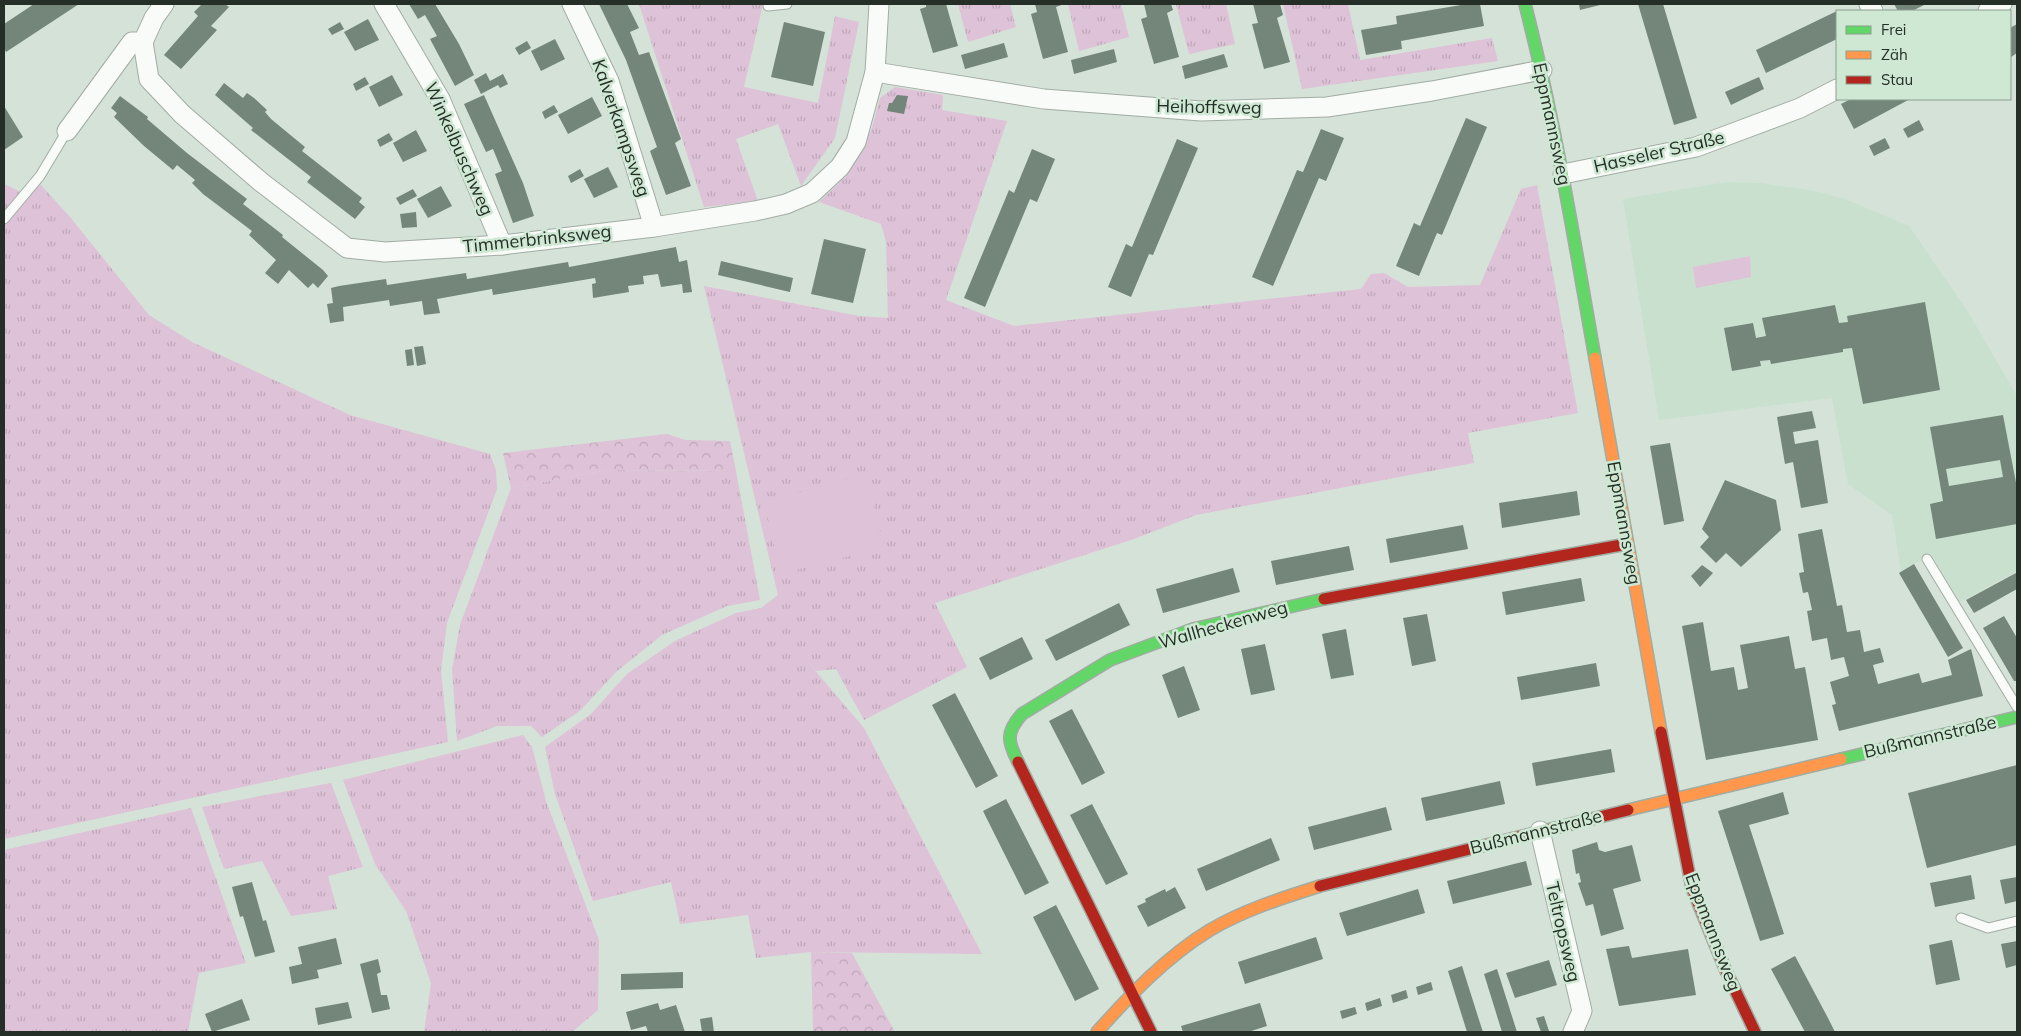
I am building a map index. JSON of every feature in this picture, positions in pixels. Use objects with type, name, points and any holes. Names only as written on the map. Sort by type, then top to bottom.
[{"type":"street","points":[[67,131],[132,42],[143,42],[154,18],[164,4]]},
{"type":"street","name":"Winkelbuschweg","points":[[384,4],[440,99],[502,245]]},
{"type":"street","name":"Kalverkampsweg","points":[[572,4],[609,81],[654,227]]},
{"type":"street","name":"Timmerbrinksweg","points":[[143,42],[149,79],[182,114],[262,182],[347,248],[385,252],[502,245],[654,227],[755,211],[786,204],[812,193],[840,167],[856,142],[875,72],[879,4]]},
{"type":"street","name":"Eppmannsweg","points":[[1525,4],[1542,70],[1563,174],[1673,799],[1692,888],[1726,971],[1755,1032]]},
{"type":"street","points":[[1990,10],[2002,4]]},
{"type":"street","name":"Heihoffsweg","points":[[875,72],[1044,98],[1201,110],[1327,106],[1432,91],[1542,70]]},
{"type":"street","name":"Hasseler Straße","points":[[1563,174],[1696,147],[1800,108],[1836,90]]},
{"type":"street","name":"Wallheckenweg","points":[[1134,991],[1055,840],[1009,743],[1014,723],[1022,714],[1110,660],[1193,629],[1290,605],[1627,544]]},
{"type":"street","name":"Bußmannstraße","points":[[1097,1032],[1134,991],[1172,957],[1211,930],[1269,902],[1342,879],[2017,717]]},
{"type":"street","name":"Teltropsweg","points":[[1540,831],[1582,1012],[1573,1032]]},
{"type":"street","points":[[1134,991],[1151,1032]]},
{"type":"lane","points":[[768,6],[788,4]]},
{"type":"lane","points":[[4,219],[40,176],[67,131]]},
{"type":"lane","points":[[1927,559],[2017,707]]},
{"type":"lane","points":[[1961,918],[1988,928],[2017,921]]},
{"type":"shaded area","points":[[1727,182],[1760,183],[1815,191],[1845,199],[1909,226],[1968,312],[2017,396],[2017,571],[1960,602],[1932,555],[1901,571],[1892,515],[1848,484],[1832,398],[1659,420],[1623,199]]},
{"type":"green space","points":[[639,4],[763,4],[744,87],[818,103],[835,16],[859,22],[835,138],[801,186],[778,124],[736,139],[758,201],[704,207]]},
{"type":"green space","points":[[958,4],[1010,4],[1016,27],[968,42]]},
{"type":"green space","points":[[1068,4],[1121,4],[1129,37],[1079,51]]},
{"type":"green space","points":[[1176,4],[1226,4],[1235,44],[1189,54]]},
{"type":"green space","points":[[1283,4],[1348,4],[1360,60],[1492,38],[1498,61],[1302,89]]},
{"type":"green space","points":[[895,87],[943,95],[942,110],[1007,121],[946,300],[1014,326],[1361,289],[1371,274],[1384,273],[1408,287],[1480,285],[1521,189],[1537,185],[1578,413],[1468,433],[1474,463],[1196,515],[1134,539],[935,603],[967,667],[864,720],[836,669],[816,671],[807,661],[864,728],[982,954],[811,952],[756,958],[748,915],[680,924],[671,882],[593,901],[555,794],[545,747],[591,714],[627,674],[675,641],[736,613],[761,608],[778,595],[704,286],[859,316],[888,318],[886,242],[881,224],[819,202],[845,177],[872,128],[880,98]]},
{"type":"green space","points":[[4,184],[23,193],[26,197],[40,184],[70,217],[149,315],[192,342],[350,415],[490,454],[496,470],[497,489],[447,623],[441,670],[448,742],[4,839]]},
{"type":"green space","points":[[1750,256],[1751,277],[1696,288],[1693,267]]},
{"type":"green space","points":[[667,434],[686,440],[730,441],[736,471],[607,470],[511,488],[503,453]]},
{"type":"green space","points":[[607,470],[736,471],[760,600],[727,606],[662,635],[616,672],[581,710],[542,737],[531,726],[497,726],[457,741],[452,669],[460,625],[511,488]]},
{"type":"green space","points":[[865,474],[884,547],[781,574],[764,502]]},
{"type":"green space","points":[[523,735],[532,747],[546,801],[599,940],[598,1010],[572,1032],[424,1032],[431,983],[406,911],[375,864],[343,780]]},
{"type":"green space","points":[[331,783],[363,867],[328,876],[337,909],[291,916],[262,861],[224,869],[202,807]]},
{"type":"green space","points":[[191,808],[246,963],[199,973],[188,1032],[4,1032],[4,850]]},
{"type":"green space","points":[[811,952],[852,953],[895,1032],[813,1032]]},
{"type":"building","points":[[34,4],[79,4],[6,52],[4,48],[4,24]]},
{"type":"building","points":[[202,4],[225,4],[229,7],[211,26],[217,30],[181,69],[164,55],[198,16],[194,12]]},
{"type":"building","points":[[409,4],[435,4],[459,44],[474,75],[455,86],[430,39],[437,36],[425,15],[418,19]]},
{"type":"building","points":[[599,4],[627,4],[639,28],[630,32],[639,55],[649,52],[681,139],[675,143],[691,186],[666,195],[650,151],[657,147],[626,60]]},
{"type":"building","points":[[926,4],[946,4],[958,46],[933,53],[920,9],[926,7]]},
{"type":"building","points":[[1035,4],[1064,4],[1056,7],[1068,52],[1043,59],[1031,14],[1037,12]]},
{"type":"building","points":[[1144,4],[1171,4],[1173,10],[1167,13],[1179,57],[1154,64],[1141,19],[1147,17]]},
{"type":"building","points":[[1253,4],[1280,4],[1283,15],[1277,18],[1290,62],[1264,69],[1252,24],[1258,23]]},
{"type":"building","points":[[1467,4],[1480,4],[1484,26],[1401,41],[1402,49],[1366,55],[1361,30],[1397,24],[1396,16]]},
{"type":"building","points":[[1579,4],[1604,4],[1580,10]]},
{"type":"building","points":[[1638,4],[1663,4],[1697,118],[1674,125]]},
{"type":"building","points":[[1894,4],[1926,4],[1914,10],[1897,10]]},
{"type":"building","points":[[1836,11],[1836,39],[1766,73],[1756,50]]},
{"type":"building","points":[[368,19],[379,40],[355,51],[344,32]]},
{"type":"building","points":[[340,22],[344,29],[332,35],[328,29]]},
{"type":"building","points":[[784,22],[825,32],[813,86],[771,77]]},
{"type":"building","points":[[2017,24],[2017,53],[2011,57],[2011,27]]},
{"type":"building","points":[[555,39],[565,59],[541,71],[531,51]]},
{"type":"building","points":[[527,41],[531,48],[519,55],[515,48]]},
{"type":"building","points":[[1004,43],[1008,57],[965,69],[961,55]]},
{"type":"building","points":[[1114,49],[1117,62],[1074,74],[1071,60]]},
{"type":"building","points":[[1224,54],[1228,67],[1185,79],[1182,66]]},
{"type":"building","points":[[486,73],[490,81],[503,74],[508,84],[500,88],[498,85],[481,94],[474,80]]},
{"type":"building","points":[[392,75],[403,95],[379,107],[369,87]]},
{"type":"building","points":[[365,77],[369,84],[356,91],[353,84]]},
{"type":"building","points":[[1759,77],[1764,89],[1731,105],[1725,92]]},
{"type":"building","points":[[224,83],[243,98],[247,93],[254,98],[267,110],[265,112],[271,119],[305,147],[302,151],[362,198],[359,202],[365,207],[355,219],[307,182],[311,177],[251,130],[253,128],[215,95]]},
{"type":"building","points":[[484,95],[523,183],[534,216],[513,223],[495,174],[502,171],[493,149],[486,152],[464,104]]},
{"type":"building","points":[[897,95],[908,96],[904,114],[887,111],[889,103],[892,103]]},
{"type":"building","points":[[120,96],[148,117],[147,119],[187,153],[247,199],[243,204],[283,235],[282,237],[323,270],[328,276],[318,288],[313,283],[308,288],[289,270],[278,284],[265,273],[276,260],[249,235],[252,231],[203,194],[192,183],[195,180],[177,165],[173,170],[144,146],[114,117],[117,113],[111,108]]},
{"type":"building","points":[[592,97],[602,116],[568,134],[558,115]]},
{"type":"building","points":[[1849,100],[1908,100],[1854,129],[1841,104]]},
{"type":"building","points":[[554,105],[558,112],[545,119],[542,112]]},
{"type":"building","points":[[4,106],[23,137],[4,150]]},
{"type":"building","points":[[1466,118],[1487,127],[1442,235],[1437,233],[1419,276],[1396,266],[1414,223],[1420,226]]},
{"type":"building","points":[[1919,120],[1924,130],[1908,138],[1903,129]]},
{"type":"building","points":[[1321,129],[1344,138],[1326,181],[1319,178],[1273,286],[1252,277],[1297,170],[1303,172]]},
{"type":"building","points":[[416,130],[427,151],[403,162],[393,143]]},
{"type":"building","points":[[389,133],[393,140],[380,147],[377,140]]},
{"type":"building","points":[[1885,138],[1890,148],[1874,156],[1869,146]]},
{"type":"building","points":[[1177,139],[1198,148],[1153,255],[1149,254],[1131,297],[1108,287],[1126,244],[1132,247]]},
{"type":"building","points":[[1032,149],[1055,159],[1037,202],[1030,199],[985,307],[964,298],[1009,190],[1014,193]]},
{"type":"building","points":[[608,167],[618,187],[594,198],[584,179]]},
{"type":"building","points":[[580,169],[584,176],[571,183],[568,176]]},
{"type":"building","points":[[441,186],[452,206],[428,218],[417,199]]},
{"type":"building","points":[[413,189],[417,196],[400,205],[396,198]]},
{"type":"building","points":[[416,212],[417,227],[402,228],[400,214]]},
{"type":"building","points":[[824,239],[866,249],[853,303],[811,294]]},
{"type":"building","points":[[676,247],[679,262],[687,260],[692,292],[683,293],[682,284],[661,287],[658,274],[643,276],[644,284],[628,286],[629,292],[593,298],[592,284],[596,283],[595,278],[493,295],[492,289],[437,299],[440,313],[424,315],[422,301],[390,306],[389,300],[343,307],[344,321],[330,323],[327,304],[333,303],[331,288],[339,286],[386,279],[387,285],[466,273],[467,279],[568,262],[569,267]]},
{"type":"building","points":[[721,261],[793,278],[790,292],[718,275]]},
{"type":"building","points":[[1925,302],[1940,390],[1863,404],[1852,348],[1843,349],[1843,352],[1771,364],[1770,360],[1760,361],[1761,366],[1732,371],[1724,328],[1753,323],[1756,338],[1766,336],[1762,318],[1835,305],[1839,323],[1848,322],[1847,316]]},
{"type":"building","points":[[423,346],[426,364],[417,366],[414,347]]},
{"type":"building","points":[[412,349],[414,365],[407,366],[405,350]]},
{"type":"building","points":[[1812,411],[1816,428],[1793,432],[1795,444],[1818,440],[1828,503],[1801,508],[1793,462],[1785,464],[1777,417]]},
{"type":"building","points":[[2003,415],[2017,488],[2017,524],[1936,539],[1930,504],[1943,501],[1930,427]],"holes":[[[2000,460],[2003,477],[1949,486],[1946,469]]]},
{"type":"building","points":[[1670,443],[1684,521],[1664,525],[1650,446]]},
{"type":"building","points":[[1725,480],[1776,500],[1781,530],[1741,567],[1726,553],[1716,563],[1700,547],[1709,537],[1702,529]]},
{"type":"building","points":[[1577,491],[1580,515],[1502,528],[1499,503]]},
{"type":"building","points":[[1463,525],[1468,549],[1390,563],[1386,539]]},
{"type":"building","points":[[1822,529],[1837,606],[1842,605],[1847,632],[1860,630],[1864,652],[1880,648],[1884,662],[1873,665],[1878,684],[1919,673],[1922,683],[1952,675],[1948,660],[1971,649],[1983,696],[1839,731],[1832,705],[1836,704],[1830,682],[1849,676],[1844,657],[1831,660],[1827,638],[1812,641],[1807,611],[1812,610],[1808,592],[1803,593],[1799,573],[1804,572],[1798,534]]},
{"type":"building","points":[[1349,546],[1354,570],[1276,585],[1271,561]]},
{"type":"building","points":[[1914,564],[1963,648],[1948,657],[1899,573]]},
{"type":"building","points":[[1702,565],[1713,573],[1700,587],[1691,576]]},
{"type":"building","points":[[1233,568],[1240,592],[1163,613],[1156,589]]},
{"type":"building","points":[[2016,573],[2017,589],[1974,613],[1966,600]]},
{"type":"building","points":[[1581,578],[1585,601],[1506,615],[1502,592]]},
{"type":"building","points":[[1119,603],[1130,625],[1056,661],[1045,640]]},
{"type":"building","points":[[1427,614],[1436,661],[1412,666],[1403,618]]},
{"type":"building","points":[[2004,616],[2017,638],[2017,681],[2014,681],[1983,628]]},
{"type":"building","points":[[1703,622],[1711,671],[1734,667],[1738,690],[1748,688],[1740,645],[1789,636],[1795,669],[1805,667],[1818,740],[1706,760],[1682,626]]},
{"type":"building","points":[[1346,629],[1354,675],[1331,679],[1322,634]]},
{"type":"building","points":[[1022,637],[1033,659],[990,680],[979,658]]},
{"type":"building","points":[[1265,644],[1275,690],[1251,695],[1241,649]]},
{"type":"building","points":[[1596,663],[1600,686],[1521,700],[1517,677]]},
{"type":"building","points":[[1184,666],[1200,710],[1178,718],[1162,675]]},
{"type":"building","points":[[955,693],[998,776],[976,788],[932,705]]},
{"type":"building","points":[[1072,709],[1105,773],[1082,785],[1049,721]]},
{"type":"building","points":[[1611,749],[1615,772],[1536,786],[1532,763]]},
{"type":"building","points":[[2017,765],[2017,845],[1927,868],[1908,793]]},
{"type":"building","points":[[1500,781],[1505,804],[1426,821],[1421,798]]},
{"type":"building","points":[[1783,792],[1789,814],[1749,825],[1784,934],[1760,941],[1718,811]]},
{"type":"building","points":[[1006,799],[1049,883],[1025,895],[983,811]]},
{"type":"building","points":[[1092,804],[1128,874],[1106,885],[1070,815]]},
{"type":"building","points":[[1386,807],[1392,830],[1314,850],[1308,827]]},
{"type":"building","points":[[1271,838],[1280,860],[1206,891],[1197,869]]},
{"type":"building","points":[[1597,842],[1599,850],[1605,852],[1632,845],[1641,881],[1613,889],[1624,929],[1601,936],[1593,904],[1586,906],[1578,883],[1581,882],[1579,873],[1576,874],[1572,850]]},
{"type":"building","points":[[1526,861],[1532,885],[1453,904],[1447,881]]},
{"type":"building","points":[[1971,875],[1975,899],[1935,907],[1930,883]]},
{"type":"building","points":[[2017,877],[2017,901],[2005,904],[2000,880]]},
{"type":"building","points":[[252,882],[263,921],[266,920],[275,952],[255,957],[243,916],[240,917],[232,887]]},
{"type":"building","points":[[1175,887],[1186,908],[1148,927],[1137,906],[1146,902],[1145,899],[1165,889],[1166,892]]},
{"type":"building","points":[[1418,889],[1425,913],[1347,936],[1339,913]]},
{"type":"building","points":[[1056,905],[1099,989],[1075,1001],[1033,917]]},
{"type":"building","points":[[1316,937],[1323,959],[1245,984],[1238,962]]},
{"type":"building","points":[[336,938],[342,964],[317,970],[319,978],[292,984],[289,967],[302,964],[298,947]]},
{"type":"building","points":[[1952,940],[1960,980],[1936,985],[1929,945]]},
{"type":"building","points":[[2017,941],[2017,965],[2006,968],[2001,944]]},
{"type":"building","points":[[1629,946],[1632,958],[1688,949],[1696,995],[1619,1006],[1606,949]]},
{"type":"building","points":[[1795,956],[1835,1032],[1805,1032],[1771,969]]},
{"type":"building","points":[[378,959],[381,972],[377,974],[381,995],[387,995],[390,1009],[372,1013],[360,964]]},
{"type":"building","points":[[1549,960],[1557,985],[1515,998],[1506,973]]},
{"type":"building","points":[[1462,966],[1483,1032],[1467,1032],[1448,971]]},
{"type":"building","points":[[1497,969],[1517,1032],[1502,1032],[1484,974]]},
{"type":"building","points":[[683,972],[683,988],[621,990],[621,974]]},
{"type":"building","points":[[1431,982],[1433,990],[1418,995],[1416,987]]},
{"type":"building","points":[[1406,990],[1408,998],[1393,1003],[1391,995]]},
{"type":"building","points":[[1380,998],[1382,1006],[1367,1011],[1365,1003]]},
{"type":"building","points":[[242,999],[250,1020],[212,1032],[205,1014]]},
{"type":"building","points":[[348,1002],[352,1018],[318,1025],[315,1008]]},
{"type":"building","points":[[658,1003],[660,1010],[676,1005],[685,1032],[648,1032],[646,1026],[631,1030],[626,1012]]},
{"type":"building","points":[[1260,1003],[1267,1026],[1248,1032],[1183,1032],[1181,1026]]},
{"type":"building","points":[[1355,1007],[1357,1014],[1342,1019],[1340,1011]]},
{"type":"building","points":[[1544,1016],[1549,1031],[1541,1032],[1536,1018]]},
{"type":"building","points":[[712,1017],[714,1032],[702,1032],[700,1019]]},
{"type":"traffic: fast","points":[[1525,4],[1555,136],[1595,358]]},
{"type":"traffic: fast","points":[[1018,762],[1012,749],[1010,738],[1013,727],[1022,714],[1110,660],[1193,629],[1324,599]]},
{"type":"traffic: fast","points":[[1841,759],[2017,717]]},
{"type":"traffic: slow","points":[[1595,358],[1661,732]]},
{"type":"traffic: slow","points":[[1628,810],[1841,759]]},
{"type":"traffic: slow","points":[[1097,1032],[1136,990],[1164,964],[1210,930],[1250,910],[1320,886]]},
{"type":"traffic: jam","points":[[1324,599],[1627,544]]},
{"type":"traffic: jam","points":[[1661,732],[1692,888],[1726,971],[1755,1032]]},
{"type":"traffic: jam","points":[[1018,762],[1151,1032]]},
{"type":"traffic: jam","points":[[1320,886],[1628,810]]}]
